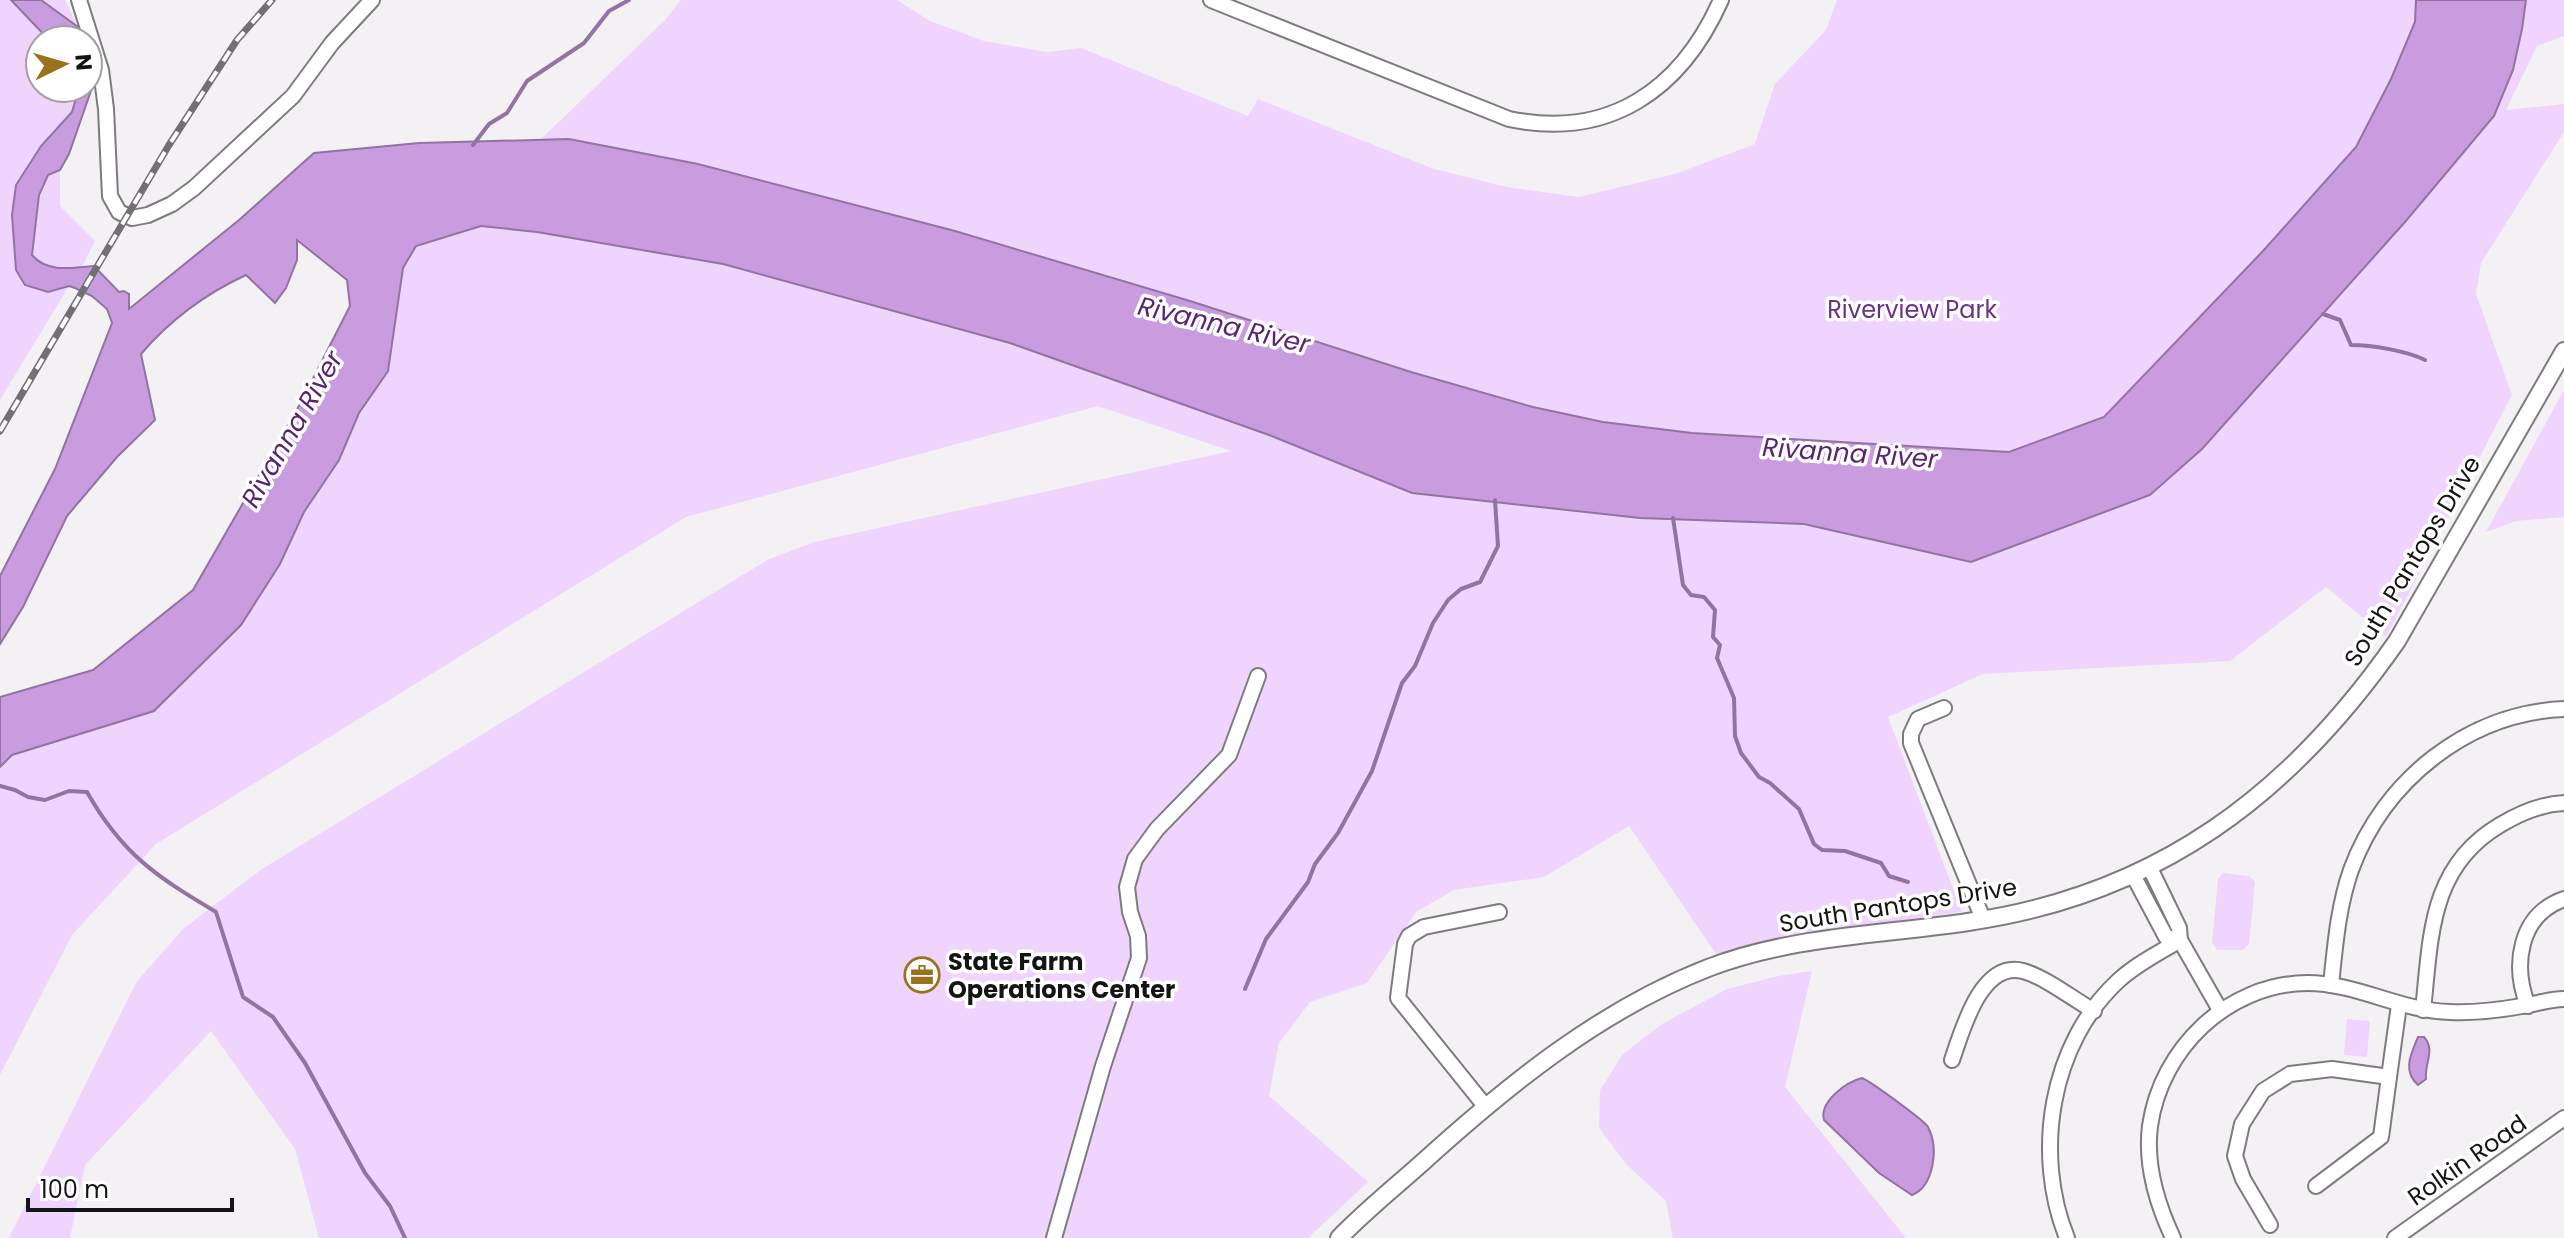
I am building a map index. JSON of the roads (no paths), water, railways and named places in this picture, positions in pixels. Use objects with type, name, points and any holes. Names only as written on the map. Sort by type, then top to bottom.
[{"type":"street","points":[[79,0],[101,70],[110,196],[119,212],[132,218],[148,215],[172,204],[194,188],[293,96],[332,43],[372,0]]},
{"type":"street","points":[[1211,0],[1509,119],[1555,125],[1605,116],[1650,94],[1681,66],[1699,43],[1721,0]]},
{"type":"street","name":"South Pantops Drive","points":[[1341,1234],[1527,1072],[1581,1035],[1707,968],[1780,946],[1983,919],[2092,892],[2150,868],[2215,828],[2284,774],[2341,715],[2370,679],[2397,641],[2564,351]]},
{"type":"street","points":[[1054,1238],[1103,1066],[1139,958],[1138,936],[1130,912],[1127,887],[1135,859],[1157,829],[1229,755],[1258,676]]},
{"type":"street","points":[[1944,708],[1918,719],[1911,734],[1911,743],[1983,919]]},
{"type":"street","points":[[2331,985],[2337,928],[2351,870],[2363,843],[2391,797],[2412,775],[2455,742],[2511,717],[2564,709]]},
{"type":"street","points":[[2423,1010],[2432,921],[2438,901],[2456,866],[2478,841],[2517,815],[2536,807],[2564,803]]},
{"type":"street","points":[[2150,868],[2179,928],[2180,940],[2220,1010]]},
{"type":"street","points":[[2133,875],[2166,937],[2180,940]]},
{"type":"street","points":[[2528,1006],[2520,987],[2519,972],[2524,936],[2540,911],[2564,899]]},
{"type":"street","points":[[1485,1106],[1398,998],[1398,986],[1405,944],[1417,930],[1499,912]]},
{"type":"street","points":[[2067,1238],[2052,1187],[2049,1139],[2052,1112],[2067,1060],[2094,1011],[2124,975],[2180,940]]},
{"type":"street","points":[[1952,1060],[1966,1020],[1985,985],[2007,971],[2026,972],[2094,1011]]},
{"type":"street","points":[[2173,1238],[2163,1218],[2153,1182],[2150,1126],[2157,1100],[2180,1053],[2195,1032],[2220,1010],[2238,999],[2273,988],[2308,983],[2331,985],[2423,1010],[2459,1012],[2528,1006],[2549,999],[2564,999]]},
{"type":"street","points":[[2316,1186],[2381,1137],[2399,1005]]},
{"type":"street","points":[[2270,1225],[2243,1179],[2235,1156],[2242,1124],[2263,1091],[2290,1074],[2332,1069],[2389,1077]]},
{"type":"street","name":"Rolkin Road","points":[[2395,1238],[2564,1118]]},
{"type":"water","points":[[11,0],[41,0],[74,24],[34,24]]},
{"type":"water","name":"Rivanna River","points":[[2416,0],[2526,0],[2513,70],[2494,116],[2405,222],[2202,449],[2150,495],[1971,562],[1804,524],[1640,518],[1412,493],[1269,435],[1010,343],[723,264],[537,232],[481,226],[416,246],[403,268],[388,371],[359,413],[339,460],[304,512],[280,564],[241,625],[154,711],[12,755],[0,767],[0,697],[93,670],[193,590],[300,404],[350,306],[347,280],[297,240],[297,260],[286,288],[275,303],[246,275],[202,299],[164,330],[141,354],[155,420],[117,457],[67,516],[23,607],[0,644],[0,576],[55,469],[112,323],[107,309],[92,296],[69,286],[48,292],[25,285],[16,270],[12,215],[16,185],[41,146],[72,112],[74,104],[86,104],[69,154],[60,170],[48,175],[39,195],[32,255],[52,267],[94,266],[119,292],[129,294],[129,309],[239,220],[314,153],[419,143],[569,139],[698,164],[955,231],[1533,407],[1603,422],[1692,433],[2009,452],[2104,417],[2263,251],[2356,147],[2391,79],[2415,22]]},
{"type":"water","points":[[2418,1037],[2424,1037],[2429,1052],[2426,1079],[2418,1085],[2409,1068]]},
{"type":"water","points":[[1862,1078],[1928,1127],[1934,1155],[1930,1175],[1912,1195],[1879,1173],[1824,1120],[1826,1106],[1835,1094]]},
{"type":"waterway","points":[[473,145],[489,124],[507,113],[527,81],[584,43],[609,11],[629,0]]},
{"type":"waterway","points":[[2323,314],[2340,320],[2351,345],[2389,349],[2425,360]]},
{"type":"waterway","points":[[1245,989],[1266,939],[1308,882],[1315,864],[1338,833],[1372,771],[1402,683],[1415,666],[1433,623],[1448,600],[1461,589],[1480,582],[1498,546],[1495,500]]},
{"type":"waterway","points":[[1673,518],[1683,585],[1691,595],[1704,597],[1715,610],[1713,637],[1720,645],[1717,658],[1734,698],[1735,736],[1741,753],[1759,777],[1799,809],[1814,844],[1822,850],[1845,851],[1881,863],[1889,876],[1908,882]]},
{"type":"waterway","points":[[0,786],[45,800],[69,791],[87,792],[114,832],[142,862],[216,912],[243,997],[273,1017],[305,1063],[365,1173],[390,1206],[405,1238]]},
{"type":"railway","points":[[0,431],[169,145],[237,40],[272,0]]},
{"type":"place","name":"State Farm Operations Center","points":[[922,975]]},
{"type":"park label","name":"Riverview Park","points":[[1912,309]]}]
